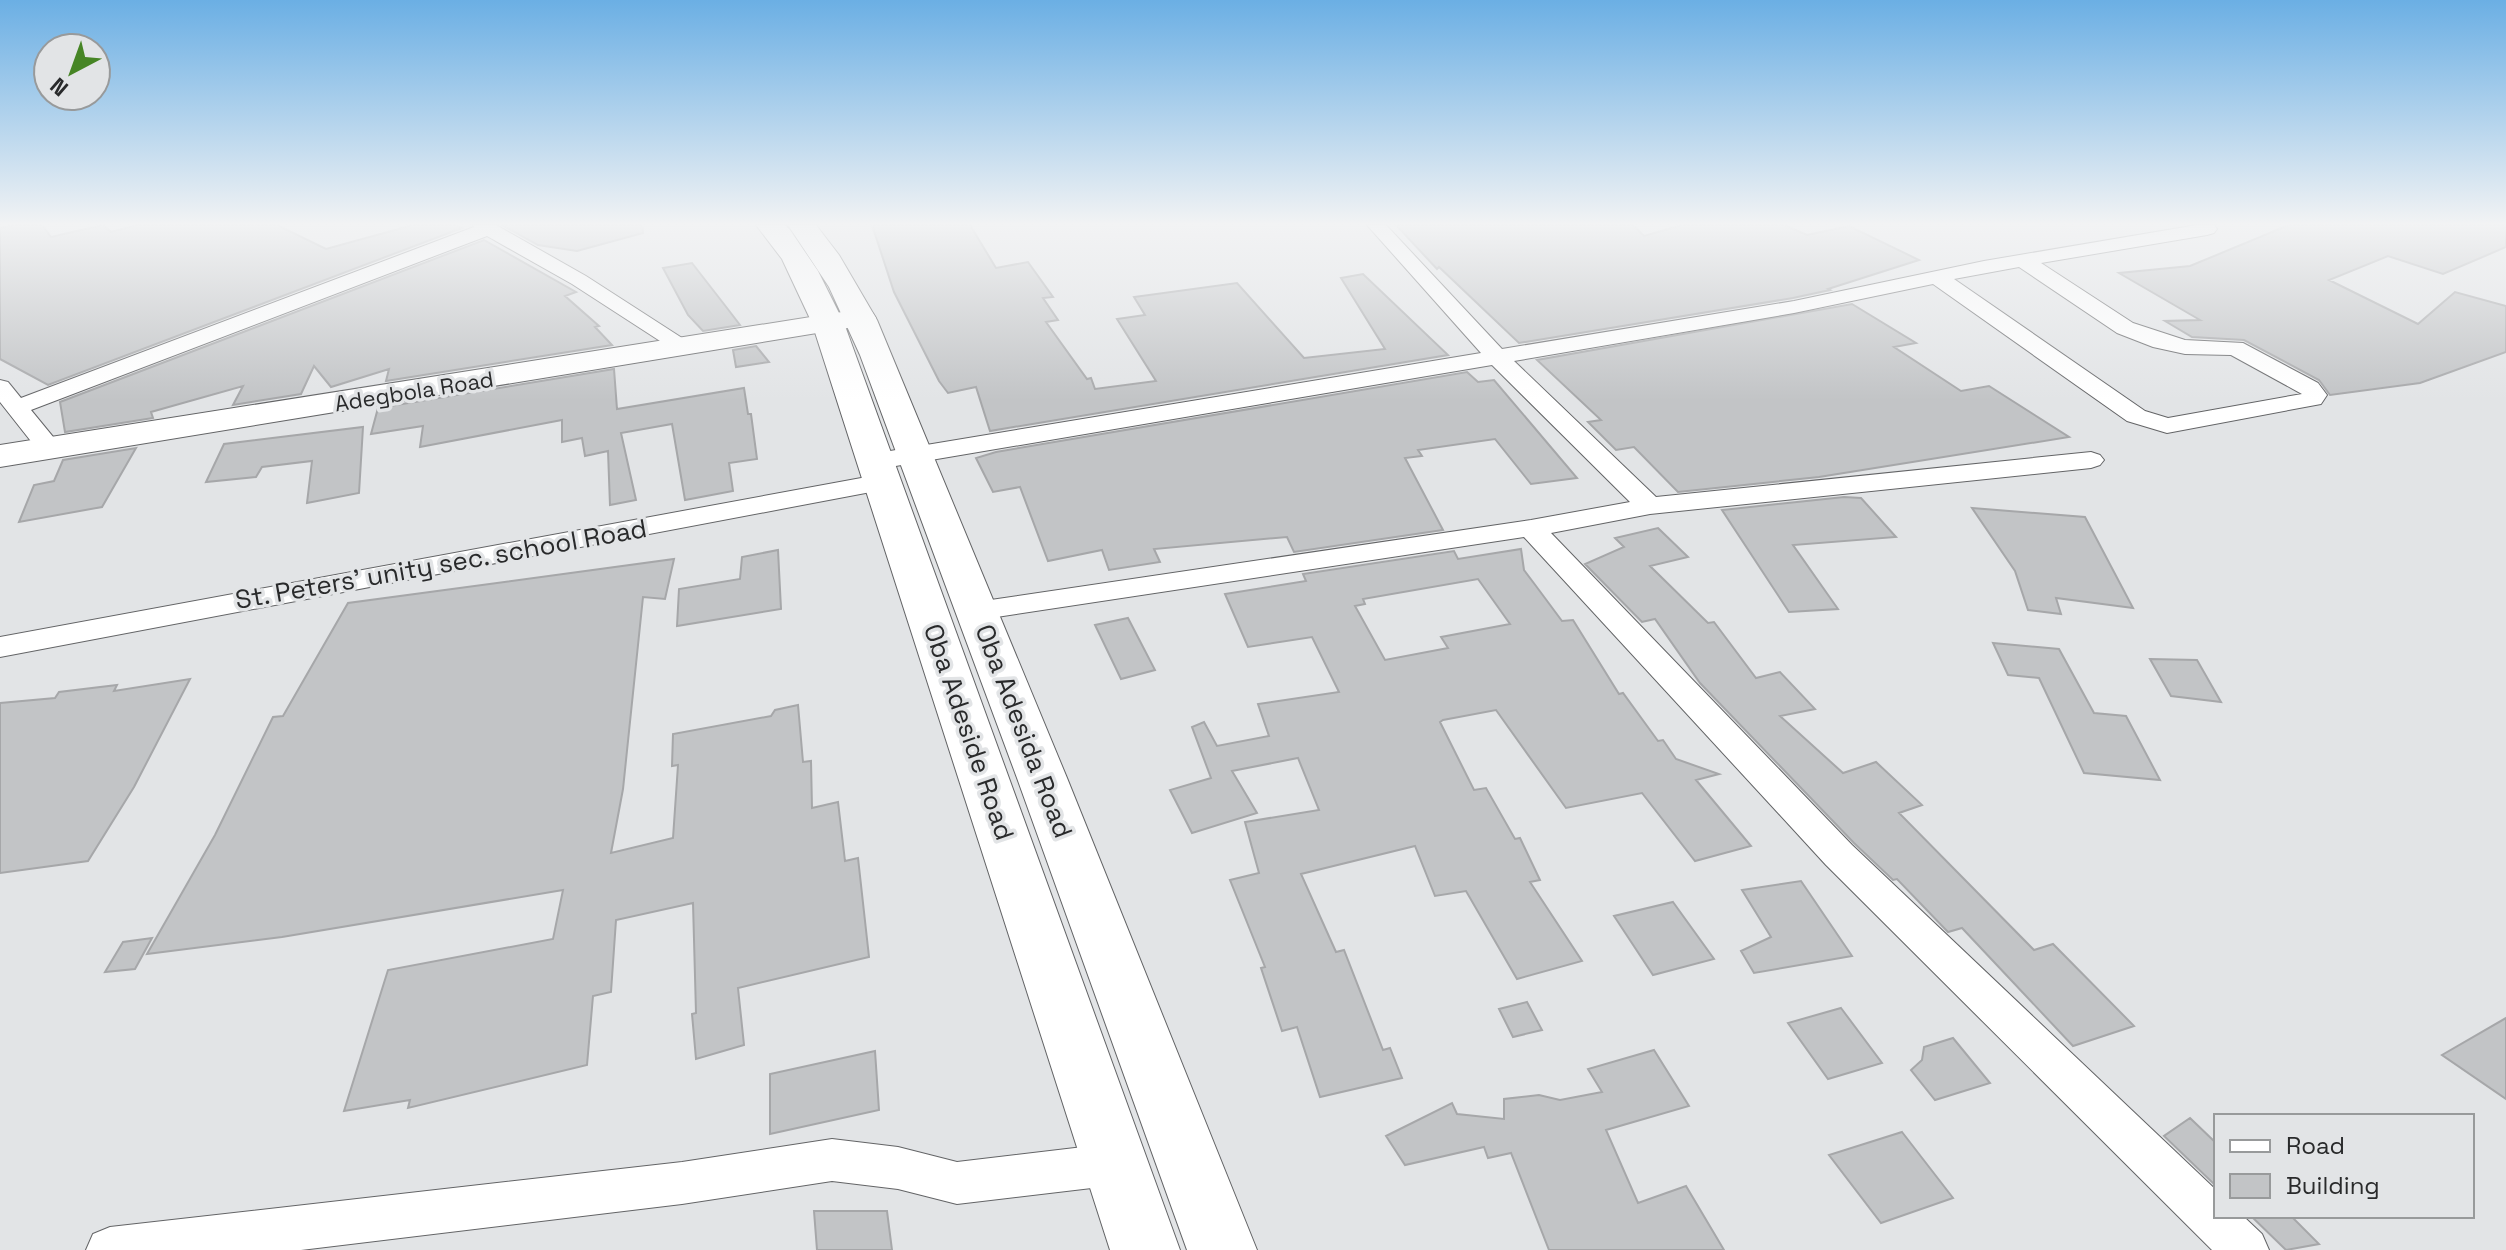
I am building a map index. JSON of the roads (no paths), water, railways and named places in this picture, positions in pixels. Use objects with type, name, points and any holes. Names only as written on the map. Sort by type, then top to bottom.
[{"type":"main road","points":[[811,283],[845,321]]},
{"type":"main road","name":"Oba Adesida Road","points":[[836,283],[845,321],[891,467],[977,611],[1222,1250]]},
{"type":"main road","name":"Oba Adeside Road","points":[[891,467],[1145,1250]]},
{"type":"street","points":[[18,407],[338,283]]},
{"type":"street","points":[[584,283],[685,347]]},
{"type":"street","points":[[1430,283],[1499,359],[1650,506]]},
{"type":"street","name":"St. Peters' unity sec. school Road","points":[[0,647],[891,467],[1794,307],[1912,283]]},
{"type":"street","points":[[1946,283],[2136,416],[2150,422],[2167,426],[2313,399],[2315,395],[2310,388],[2235,348],[2185,347],[2161,342],[2125,328],[2058,283]]},
{"type":"street","name":"Adegbola Road","points":[[0,456],[845,321]]},
{"type":"street","points":[[0,387],[50,449]]},
{"type":"street","points":[[977,611],[1531,528],[1650,506],[2091,460]]},
{"type":"street","points":[[1531,528],[1839,855],[2245,1250]]},
{"type":"street","points":[[110,1250],[667,1185],[832,1160],[898,1168],[957,1183],[1117,1164]]}]
